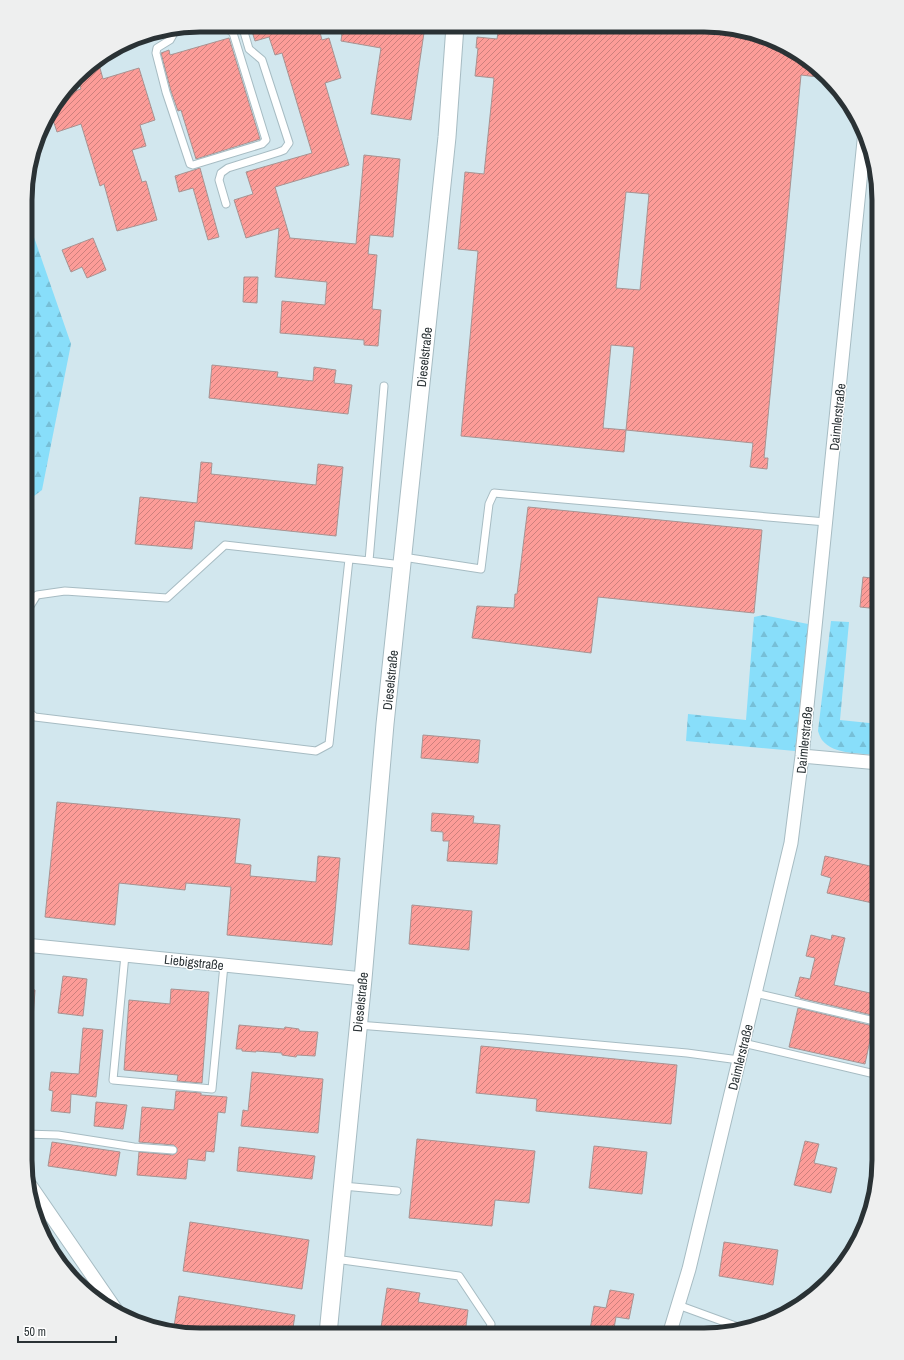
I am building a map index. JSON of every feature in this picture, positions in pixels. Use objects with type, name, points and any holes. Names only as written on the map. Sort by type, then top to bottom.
[{"type":"street","name":"Dieselstraße","points":[[329,1328],[363,980],[385,724],[447,137],[455,32]]},
{"type":"street","name":"Daimlerstraße","points":[[671,1328],[689,1269],[791,843],[802,756],[863,148]]},
{"type":"street","points":[[802,756],[872,762]]},
{"type":"street","name":"Liebigstraße","points":[[32,946],[363,980]]},
{"type":"street","points":[[35,1192],[110,1302]]},
{"type":"lane","points":[[174,34],[170,40],[157,48],[156,54],[166,92],[190,164],[193,165],[262,144],[266,140],[232,32]]},
{"type":"lane","points":[[226,204],[220,180],[221,173],[228,168],[284,150],[289,142],[262,60],[249,49],[244,32]]},
{"type":"lane","points":[[369,561],[384,386]]},
{"type":"lane","points":[[32,602],[37,594],[65,591],[167,598],[225,545],[369,561],[402,561],[481,569],[489,504],[494,493],[826,522]]},
{"type":"lane","points":[[32,715],[35,718],[316,751],[329,744],[349,559]]},
{"type":"lane","points":[[125,955],[113,1080],[212,1089],[224,965]]},
{"type":"lane","points":[[755,993],[872,1020]]},
{"type":"lane","points":[[358,1025],[687,1053],[739,1060]]},
{"type":"lane","points":[[743,1043],[872,1073]]},
{"type":"lane","points":[[32,1134],[58,1135],[134,1147],[173,1150]]},
{"type":"lane","points":[[342,1186],[397,1191]]},
{"type":"lane","points":[[335,1259],[459,1276],[491,1324],[490,1328]]},
{"type":"lane","points":[[678,1305],[734,1326]]},
{"type":"green space","points":[[32,231],[71,344],[42,490],[32,498]]},
{"type":"green space","points":[[763,615],[808,624],[795,751],[686,741],[688,714],[746,720],[754,617]]},
{"type":"green space","points":[[831,621],[849,622],[840,720],[872,723],[872,754],[840,751],[833,748],[822,740],[818,731]]},
{"type":"building","points":[[252,32],[320,32],[322,40],[329,38],[341,78],[325,83],[349,165],[275,187],[290,238],[356,244],[364,155],[400,159],[393,237],[370,235],[368,254],[377,255],[372,309],[381,310],[378,346],[364,345],[364,340],[280,333],[282,301],[325,305],[327,282],[275,277],[279,228],[246,238],[234,200],[253,194],[246,172],[312,153],[282,53],[275,55],[269,37],[255,41]]},
{"type":"building","points":[[342,32],[424,32],[411,120],[371,114],[381,48],[341,41]]},
{"type":"building","points":[[498,32],[726,33],[758,41],[778,49],[797,60],[818,77],[801,75],[764,458],[768,458],[767,469],[750,467],[753,443],[626,430],[624,452],[461,436],[478,251],[458,249],[465,172],[484,174],[494,78],[475,76],[478,48],[476,48],[477,37],[497,39]],"holes":[[[626,192],[649,194],[640,290],[616,288]],[[611,345],[634,347],[626,430],[603,428]]]},
{"type":"building","points":[[229,38],[260,139],[196,159],[181,110],[178,111],[171,91],[161,53],[169,50],[170,55]]},
{"type":"building","points":[[99,66],[103,79],[139,68],[155,120],[140,125],[146,146],[132,150],[142,182],[146,181],[157,220],[117,231],[104,184],[100,186],[81,124],[57,132],[53,120],[72,92],[81,89],[79,83]]},
{"type":"building","points":[[200,168],[219,237],[208,240],[193,188],[179,192],[175,176]]},
{"type":"building","points":[[93,238],[106,270],[87,278],[82,267],[71,272],[62,250]]},
{"type":"building","points":[[244,277],[258,277],[257,303],[243,302]]},
{"type":"building","points":[[212,365],[278,372],[277,377],[313,381],[314,367],[336,370],[334,383],[352,385],[348,414],[209,398]]},
{"type":"building","points":[[201,462],[212,463],[211,474],[316,485],[318,464],[343,467],[336,536],[195,521],[192,549],[135,544],[140,497],[197,503]]},
{"type":"building","points":[[528,507],[762,530],[754,613],[598,597],[591,653],[472,638],[477,606],[514,608]]},
{"type":"building","points":[[863,577],[872,578],[872,608],[860,607]]},
{"type":"building","points":[[423,735],[480,740],[478,763],[421,758]]},
{"type":"building","points":[[57,802],[240,819],[235,863],[251,865],[250,876],[316,882],[318,856],[340,858],[332,945],[227,935],[231,887],[186,883],[185,890],[119,883],[115,925],[45,917]]},
{"type":"building","points":[[432,813],[474,816],[473,823],[500,825],[497,864],[447,861],[449,841],[443,841],[443,832],[431,831]]},
{"type":"building","points":[[825,856],[872,866],[872,903],[827,893],[831,878],[821,875]]},
{"type":"building","points":[[412,905],[472,911],[469,950],[409,944]]},
{"type":"building","points":[[811,935],[831,940],[832,935],[845,938],[834,985],[872,993],[872,1015],[795,996],[800,977],[810,979],[815,958],[806,956]]},
{"type":"building","points":[[63,976],[87,979],[83,1016],[58,1013]]},
{"type":"building","points":[[171,989],[209,992],[202,1083],[177,1081],[178,1075],[124,1070],[129,1000],[170,1004]]},
{"type":"building","points":[[32,990],[35,990],[32,1019]]},
{"type":"building","points":[[798,1008],[872,1026],[865,1064],[789,1047]]},
{"type":"building","points":[[239,1025],[284,1029],[285,1027],[299,1029],[299,1031],[318,1032],[315,1056],[297,1055],[296,1057],[282,1055],[282,1053],[242,1051],[242,1049],[236,1049]]},
{"type":"building","points":[[83,1028],[103,1030],[96,1097],[71,1094],[70,1113],[51,1111],[53,1091],[49,1090],[51,1072],[79,1074]]},
{"type":"building","points":[[481,1046],[677,1065],[671,1124],[536,1111],[537,1099],[476,1093]]},
{"type":"building","points":[[252,1072],[323,1079],[318,1133],[241,1126],[243,1110],[248,1111]]},
{"type":"building","points":[[176,1091],[227,1097],[225,1113],[218,1112],[214,1152],[206,1151],[205,1161],[188,1159],[186,1179],[137,1175],[139,1152],[173,1155],[177,1152],[177,1148],[174,1145],[139,1142],[142,1107],[174,1110]]},
{"type":"building","points":[[96,1102],[127,1105],[123,1129],[94,1126]]},
{"type":"building","points":[[417,1139],[535,1151],[529,1203],[495,1200],[492,1226],[409,1218]]},
{"type":"building","points":[[805,1141],[819,1144],[814,1163],[837,1168],[831,1193],[794,1185]]},
{"type":"building","points":[[52,1142],[120,1152],[116,1176],[48,1166]]},
{"type":"building","points":[[594,1146],[647,1152],[642,1194],[589,1188]]},
{"type":"building","points":[[239,1147],[315,1156],[312,1179],[237,1171]]},
{"type":"building","points":[[190,1222],[309,1240],[302,1289],[183,1271]]},
{"type":"building","points":[[724,1242],[778,1250],[773,1285],[719,1276]]},
{"type":"building","points":[[387,1288],[420,1293],[418,1302],[468,1310],[466,1328],[381,1328]]},
{"type":"building","points":[[610,1290],[634,1294],[629,1319],[616,1317],[614,1328],[590,1328],[594,1306],[606,1308]]},
{"type":"building","points":[[179,1296],[295,1315],[293,1328],[189,1328],[174,1326]]}]
